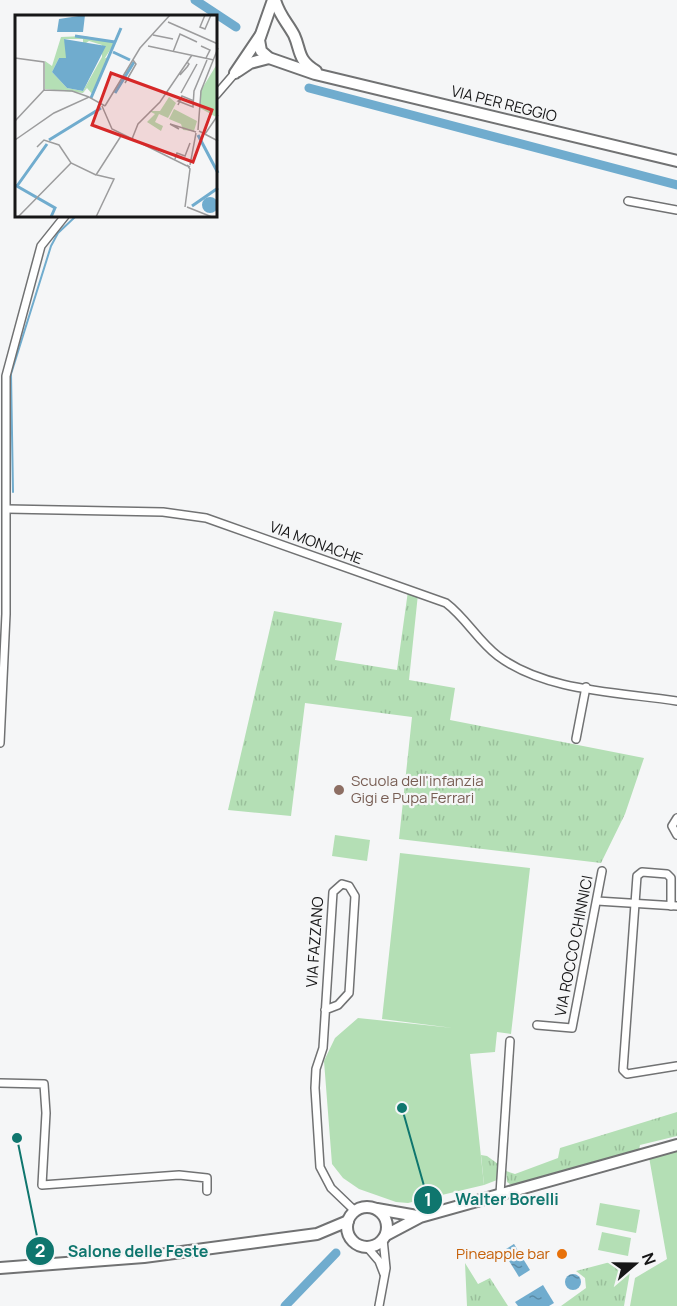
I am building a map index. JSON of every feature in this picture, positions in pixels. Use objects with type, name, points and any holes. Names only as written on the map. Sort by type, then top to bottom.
[{"type":"street","name":"VIA PER REGGIO","points":[[274,0],[294,36],[296,46],[310,67],[324,75]]},
{"type":"street","name":"VIA PER REGGIO","points":[[235,73],[263,32],[274,0]]},
{"type":"street","points":[[273,60],[260,46],[263,32],[278,24],[288,28]]},
{"type":"street","points":[[218,92],[235,73],[250,63],[287,58],[296,46]]},
{"type":"street","name":"VIA PER REGGIO","points":[[273,60],[324,75],[677,161]]},
{"type":"street","points":[[628,201],[677,210]]},
{"type":"street","points":[[0,743],[5,649],[7,508],[3,376],[41,246],[63,218]]},
{"type":"street","name":"VIA MONACHE","points":[[7,508],[163,512],[215,521],[446,603],[458,612],[486,646],[505,661],[553,681],[677,701]]},
{"type":"street","points":[[576,739],[586,687]]},
{"type":"street","points":[[677,818],[672,826],[677,836]]},
{"type":"street","name":"VIA ROCCO CHINNICI","points":[[537,1025],[572,1028],[602,871]]},
{"type":"street","points":[[597,901],[635,904],[674,906],[671,878],[667,874],[642,872],[638,876],[635,904],[623,1070],[627,1074],[677,1066]]},
{"type":"street","name":"VIA FAZZANO","points":[[324,1010],[338,1005],[349,993],[355,896],[349,886],[342,884],[333,892],[324,1010],[323,1048],[316,1069],[315,1088],[321,1172],[331,1188],[355,1211]]},
{"type":"street","points":[[500,1194],[510,1041]]},
{"type":"street","points":[[0,1083],[44,1084],[46,1113],[42,1185],[179,1175],[207,1178],[207,1191]]},
{"type":"street","points":[[367,1247],[420,1216],[677,1145]]},
{"type":"street","points":[[352,1241],[347,1228],[348,1221],[355,1211],[366,1207],[420,1216]]},
{"type":"street","points":[[377,1209],[387,1223],[384,1276],[379,1306]]},
{"type":"street","points":[[0,1268],[144,1257],[317,1234],[348,1221]]},
{"type":"street","points":[[317,1234],[352,1241],[367,1247],[379,1261],[384,1276]]},
{"type":"green space","points":[[408,591],[418,594],[409,680],[455,688],[450,720],[644,758],[625,814],[601,863],[399,839],[412,717],[305,703],[291,816],[228,810],[274,611],[342,623],[335,660],[397,670]]},
{"type":"green space","points":[[335,835],[370,840],[367,861],[332,856]]},
{"type":"green space","points":[[400,853],[530,868],[511,1034],[497,1032],[495,1052],[470,1054],[484,1185],[408,1203],[396,1202],[359,1189],[343,1178],[332,1164],[324,1061],[335,1038],[358,1018],[453,1028],[382,1019]]},
{"type":"green space","points":[[677,1112],[677,1136],[640,1145],[639,1150],[513,1186],[507,1182],[506,1171],[515,1174],[558,1158],[560,1148]]},
{"type":"green space","points":[[677,1145],[677,1306],[630,1306],[635,1278],[667,1259],[649,1157]]},
{"type":"green space","points":[[481,1155],[487,1156],[498,1164],[497,1180],[484,1185]]},
{"type":"green space","points":[[600,1203],[640,1210],[636,1233],[596,1225]]},
{"type":"green space","points":[[602,1232],[631,1238],[628,1256],[598,1250]]},
{"type":"green space","points":[[614,1261],[630,1272],[624,1306],[561,1306],[586,1288],[585,1278],[576,1271]]},
{"type":"green space","points":[[465,1263],[478,1284],[490,1278],[508,1306],[467,1306]]},
{"type":"water","points":[[514,1244],[530,1270],[519,1277],[503,1251]]},
{"type":"water","points":[[573,1274],[579,1276],[581,1282],[579,1288],[573,1290],[567,1288],[565,1282],[567,1276]]},
{"type":"water","points":[[543,1285],[554,1303],[549,1306],[518,1306],[515,1302]]},
{"type":"waterway","points":[[195,0],[218,15]]},
{"type":"waterway","points":[[218,15],[236,27]]},
{"type":"waterway","points":[[309,88],[677,185]]},
{"type":"waterway","points":[[13,492],[11,374],[51,246],[58,233],[74,218]]},
{"type":"waterway","points":[[285,1306],[336,1253]]},
{"type":"place","name":"Scuola dell'infanzia Gigi e Pupa Ferrari","points":[[339,790]]},
{"type":"place","name":"Walter Borelli","points":[[402,1108]]},
{"type":"place","name":"Salone delle Feste","points":[[17,1138]]},
{"type":"place","name":"Pineapple bar","points":[[562,1254]]}]
